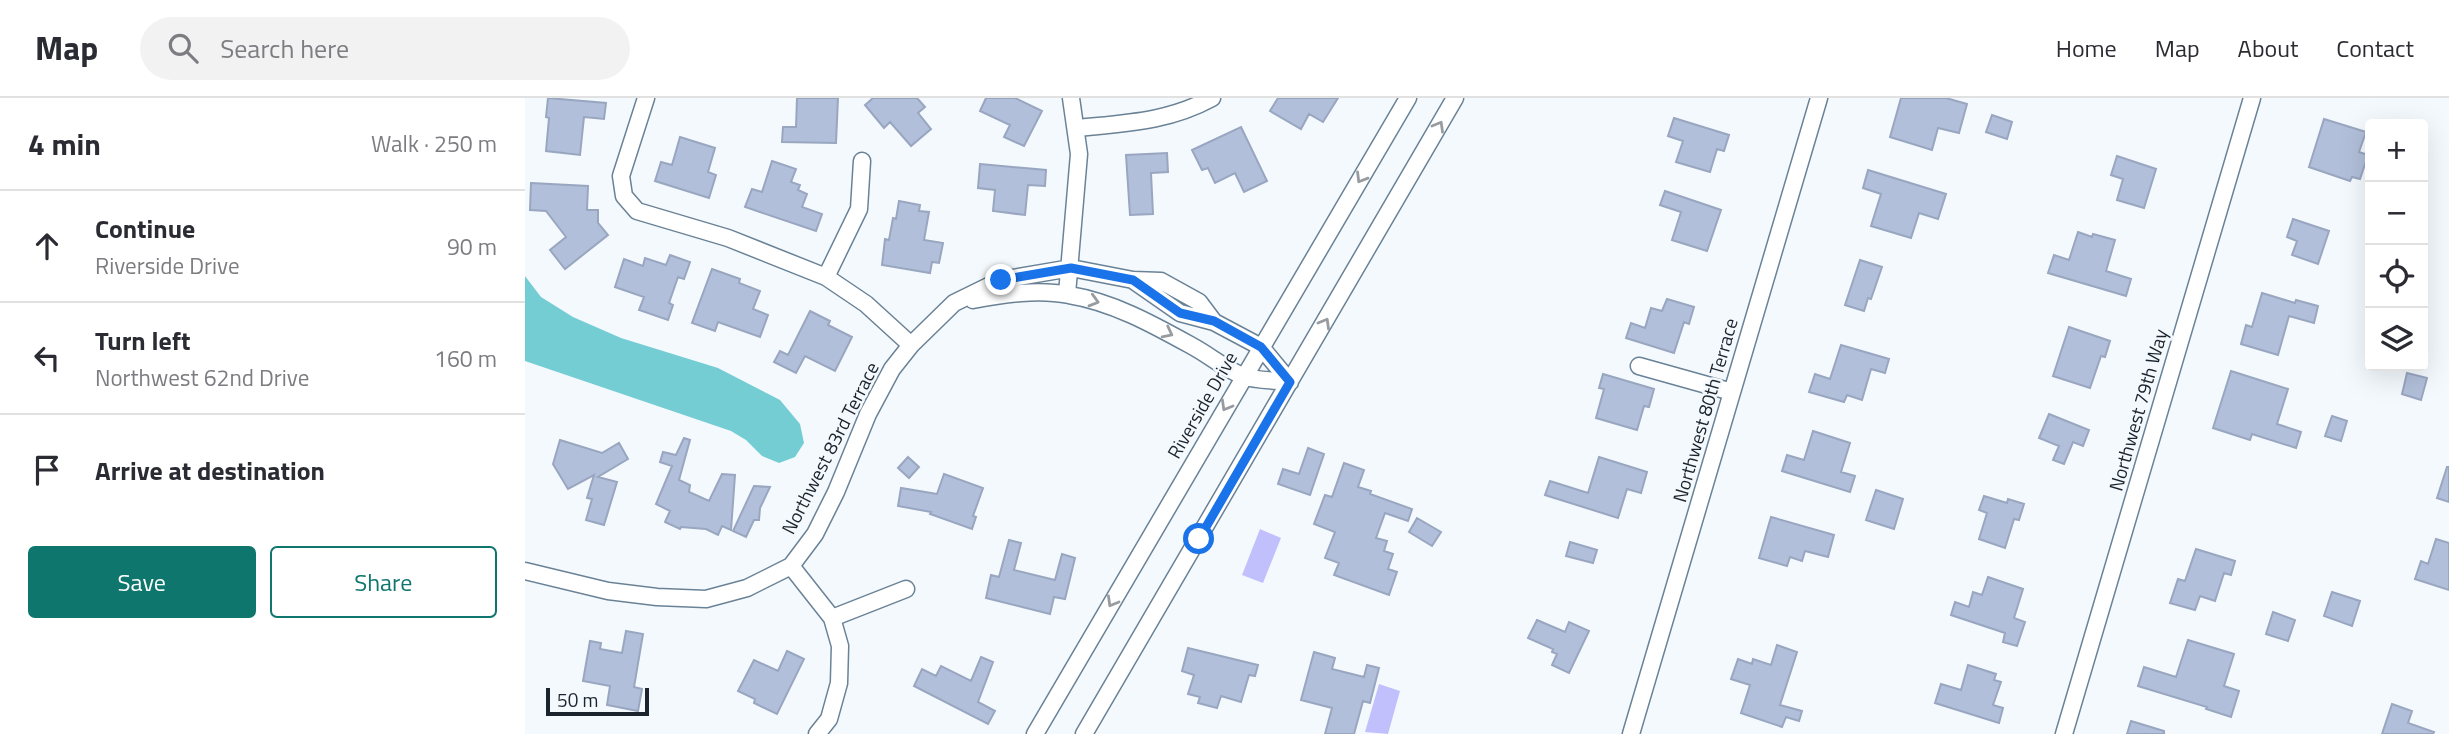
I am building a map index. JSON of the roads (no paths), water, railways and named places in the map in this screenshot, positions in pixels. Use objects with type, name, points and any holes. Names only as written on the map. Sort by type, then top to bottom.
[{"type":"street","points":[[646,98],[621,176],[624,196],[637,211],[728,238],[826,277],[866,304],[911,345]]},
{"type":"street","points":[[1067,294],[1079,154],[1071,98]]},
{"type":"street","points":[[1077,128],[1156,120],[1212,98]]},
{"type":"street","name":"Riverside Drive","points":[[1035,734],[1408,98]]},
{"type":"street","points":[[1084,734],[1455,98]]},
{"type":"street","name":"Northwest 80th Terrace","points":[[1631,734],[1819,98]]},
{"type":"street","name":"Northwest 79th Way","points":[[2064,734],[2252,98]]},
{"type":"street","points":[[826,277],[859,209],[862,161]]},
{"type":"street","points":[[1071,268],[1133,280],[1161,281],[1199,302],[1214,321]]},
{"type":"street","name":"Northwest 83rd Terrace","points":[[817,734],[829,719],[839,683],[840,646],[832,618],[791,566],[815,534],[836,492],[868,414],[892,369],[911,345],[954,303],[1001,280],[1071,268]]},
{"type":"street","points":[[1133,280],[1180,313],[1214,321],[1261,347],[1290,382]]},
{"type":"street","points":[[954,303],[1008,294],[1067,294],[1104,304],[1143,321],[1193,346],[1243,376],[1290,382]]},
{"type":"street","points":[[1143,321],[1156,296]]},
{"type":"street","points":[[1639,366],[1732,393]]},
{"type":"street","points":[[525,571],[608,591],[657,597],[706,598],[747,588],[791,566]]},
{"type":"street","points":[[832,618],[906,589]]}]
